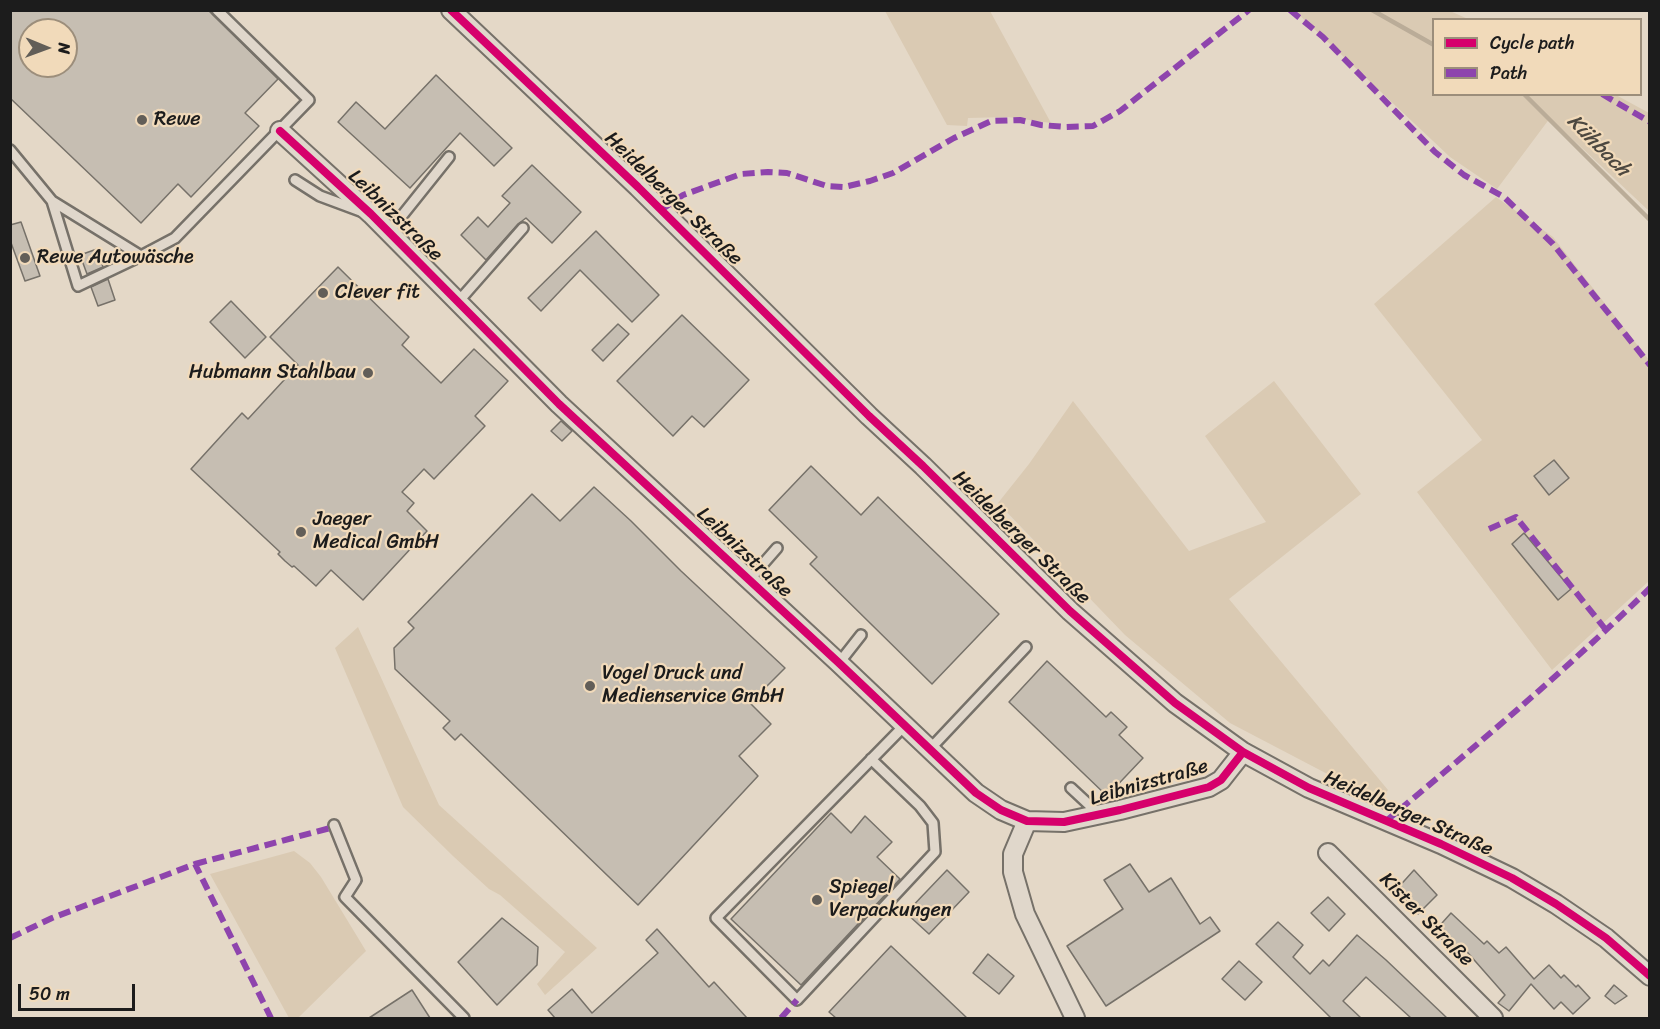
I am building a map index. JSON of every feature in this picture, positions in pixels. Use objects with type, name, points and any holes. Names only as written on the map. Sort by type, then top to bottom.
[{"type":"street","name":"Heidelberger Straße","points":[[451,10],[638,187],[1070,611],[1174,703],[1243,752],[1309,788],[1441,844],[1512,878],[1606,938],[1650,976]]},
{"type":"street","name":"Leibnizstraße","points":[[280,131],[371,214],[559,404],[976,793],[1001,810],[1027,821],[1064,822],[1100,815],[1209,787],[1221,780],[1243,752]]},
{"type":"street","points":[[1027,821],[1013,854],[1013,872],[1025,914],[1076,1018]]},
{"type":"street","name":"Kister Straße","points":[[1328,853],[1493,1018]]},
{"type":"lane","points":[[52,201],[78,286],[175,238],[309,100],[217,10]]},
{"type":"lane","points":[[10,150],[52,201],[141,256]]},
{"type":"lane","points":[[389,232],[449,157]]},
{"type":"lane","points":[[295,180],[320,196],[371,214]]},
{"type":"lane","points":[[458,302],[524,228]]},
{"type":"lane","points":[[749,580],[777,548]]},
{"type":"lane","points":[[839,663],[861,635]]},
{"type":"lane","points":[[930,749],[1026,647]]},
{"type":"lane","points":[[871,759],[920,806],[933,823],[935,852],[796,1000],[716,918],[871,759],[905,725]]},
{"type":"lane","points":[[1071,788],[1100,815]]},
{"type":"lane","points":[[334,825],[356,880],[345,897],[464,1018]]},
{"type":"shaded area","points":[[885,11],[990,11],[1051,123],[1008,117],[968,118],[967,126],[947,125]]},
{"type":"shaded area","points":[[1295,11],[1450,11],[1466,18],[1432,18],[1432,96],[1618,96],[1649,113],[1649,211],[1550,118],[1497,189],[1450,157]]},
{"type":"shaded area","points":[[1496,197],[1553,237],[1649,360],[1649,581],[1552,670],[1417,492],[1482,440],[1374,304]]},
{"type":"shaded area","points":[[1274,381],[1361,494],[1229,599],[1388,790],[1379,801],[1230,723],[1125,635],[998,503],[1029,464],[1073,401],[1189,551],[1266,522],[1205,436]]},
{"type":"shaded area","points":[[358,627],[439,805],[597,948],[545,995],[537,984],[565,952],[500,895],[489,889],[403,807],[335,648]]},
{"type":"shaded area","points":[[294,851],[310,863],[321,877],[366,951],[298,1018],[289,1018],[210,874]]},
{"type":"building","name":"Rewe","points":[[10,10],[208,10],[278,79],[245,113],[259,126],[191,197],[178,184],[141,223],[10,98]]},
{"type":"building","points":[[436,75],[512,148],[494,166],[460,133],[410,188],[338,122],[356,102],[385,129]]},
{"type":"building","points":[[532,165],[581,212],[552,243],[526,218],[486,260],[461,235],[478,217],[488,227],[510,203],[502,196]]},
{"type":"building","name":"Rewe Autowäsche","points":[[21,222],[40,276],[25,281],[10,240],[10,225]]},
{"type":"building","points":[[596,231],[659,295],[632,322],[580,270],[541,311],[528,298]]},
{"type":"building","points":[[97,249],[103,267],[87,274],[80,255]]},
{"type":"building","points":[[338,267],[409,337],[402,345],[441,383],[474,349],[508,381],[475,416],[485,426],[434,479],[424,469],[402,492],[414,503],[407,511],[427,531],[363,600],[331,570],[316,586],[285,561],[278,554],[280,552],[191,469],[242,413],[248,419],[298,365],[270,337]]},
{"type":"building","points":[[108,279],[115,300],[98,306],[91,287]]},
{"type":"building","points":[[231,301],[266,337],[245,358],[210,322]]},
{"type":"building","points":[[682,315],[749,380],[704,427],[692,416],[673,436],[617,381]]},
{"type":"building","points":[[618,324],[629,334],[603,361],[592,350]]},
{"type":"building","points":[[561,421],[572,431],[562,441],[551,431]]},
{"type":"building","points":[[1554,460],[1569,478],[1549,495],[1534,476]]},
{"type":"building","points":[[811,466],[861,515],[878,497],[999,614],[932,684],[810,564],[817,557],[769,510]]},
{"type":"building","name":"Vogel Druck und Medienservice GmbH","points":[[594,487],[785,668],[750,703],[771,724],[739,756],[758,776],[638,905],[461,734],[455,740],[443,728],[450,721],[395,669],[394,648],[414,628],[408,622],[532,494],[560,521]]},
{"type":"building","points":[[1524,533],[1571,589],[1558,600],[1512,544]]},
{"type":"building","points":[[1047,661],[1106,717],[1111,712],[1127,727],[1119,735],[1143,758],[1107,796],[1009,702]]},
{"type":"building","name":"Spiegel Verpackungen","points":[[831,813],[851,833],[865,816],[892,842],[877,857],[900,879],[801,985],[731,919]]},
{"type":"building","points":[[1130,864],[1149,892],[1171,878],[1200,924],[1210,917],[1220,931],[1106,1006],[1067,946],[1123,909],[1104,880]]},
{"type":"building","points":[[947,870],[969,892],[929,934],[906,913]]},
{"type":"building","points":[[1414,870],[1437,895],[1418,914],[1396,890]]},
{"type":"building","points":[[1328,897],[1345,914],[1329,931],[1311,913]]},
{"type":"building","points":[[1451,913],[1484,944],[1487,941],[1499,953],[1506,947],[1534,979],[1549,965],[1561,978],[1564,975],[1576,987],[1578,985],[1590,998],[1573,1014],[1561,1002],[1554,1009],[1531,984],[1509,1011],[1498,1003],[1505,995],[1461,945],[1455,951],[1434,932]]},
{"type":"building","points":[[502,918],[538,947],[537,965],[497,1005],[458,962]]},
{"type":"building","points":[[1278,922],[1303,945],[1293,957],[1310,974],[1323,960],[1329,966],[1357,935],[1447,1018],[1411,1018],[1366,977],[1343,1001],[1361,1018],[1331,1018],[1256,944]]},
{"type":"building","points":[[657,929],[709,987],[714,982],[747,1018],[555,1018],[548,1010],[572,989],[592,1013],[658,953],[646,940]]},
{"type":"building","points":[[891,946],[967,1018],[836,1018],[829,1012]]},
{"type":"building","points":[[988,954],[1014,976],[999,994],[973,973]]},
{"type":"building","points":[[1239,961],[1262,982],[1245,1000],[1222,979]]},
{"type":"building","points":[[1614,985],[1627,996],[1615,1004],[1605,996]]},
{"type":"building","points":[[412,990],[430,1018],[369,1018]]},
{"type":"waterway","name":"Kühbach","points":[[1372,10],[1432,44]]},
{"type":"waterway","name":"Kühbach","points":[[1526,96],[1650,220]]},
{"type":"marked path","points":[[661,210],[683,195],[741,174],[787,173],[827,186],[844,187],[870,181],[893,173],[954,138],[991,121],[1020,120],[1041,125],[1093,126],[1120,111],[1249,10]]},
{"type":"marked path","points":[[1290,10],[1323,37],[1435,152],[1464,175],[1504,197],[1553,244],[1650,365]]},
{"type":"marked path","points":[[1605,96],[1650,122]]},
{"type":"marked path","points":[[1489,529],[1516,517],[1606,630]]},
{"type":"marked path","points":[[1386,821],[1553,678],[1650,588]]},
{"type":"marked path","points":[[195,864],[334,827]]},
{"type":"marked path","points":[[10,938],[52,918],[195,864],[271,1018]]},
{"type":"marked path","points":[[781,1018],[797,1000]]},
{"type":"cycle path","points":[[451,10],[638,187],[1070,611],[1175,703],[1243,752],[1309,788],[1441,844],[1512,878],[1606,938],[1650,976]]},
{"type":"cycle path","points":[[280,131],[371,214],[559,404],[976,793],[1001,810],[1027,821],[1064,822],[1120,810],[1209,787],[1221,780],[1243,752]]},
{"type":"place","name":"Rewe","points":[[142,120]]},
{"type":"place","name":"Rewe Autowäsche","points":[[25,258]]},
{"type":"place","name":"Clever fit","points":[[323,293]]},
{"type":"place","name":"Hubmann Stahlbau","points":[[368,373]]},
{"type":"place","name":"Jaeger Medical GmbH","points":[[301,532]]},
{"type":"place","name":"Vogel Druck und Medienservice GmbH","points":[[590,686]]},
{"type":"place","name":"Spiegel Verpackungen","points":[[817,900]]}]
